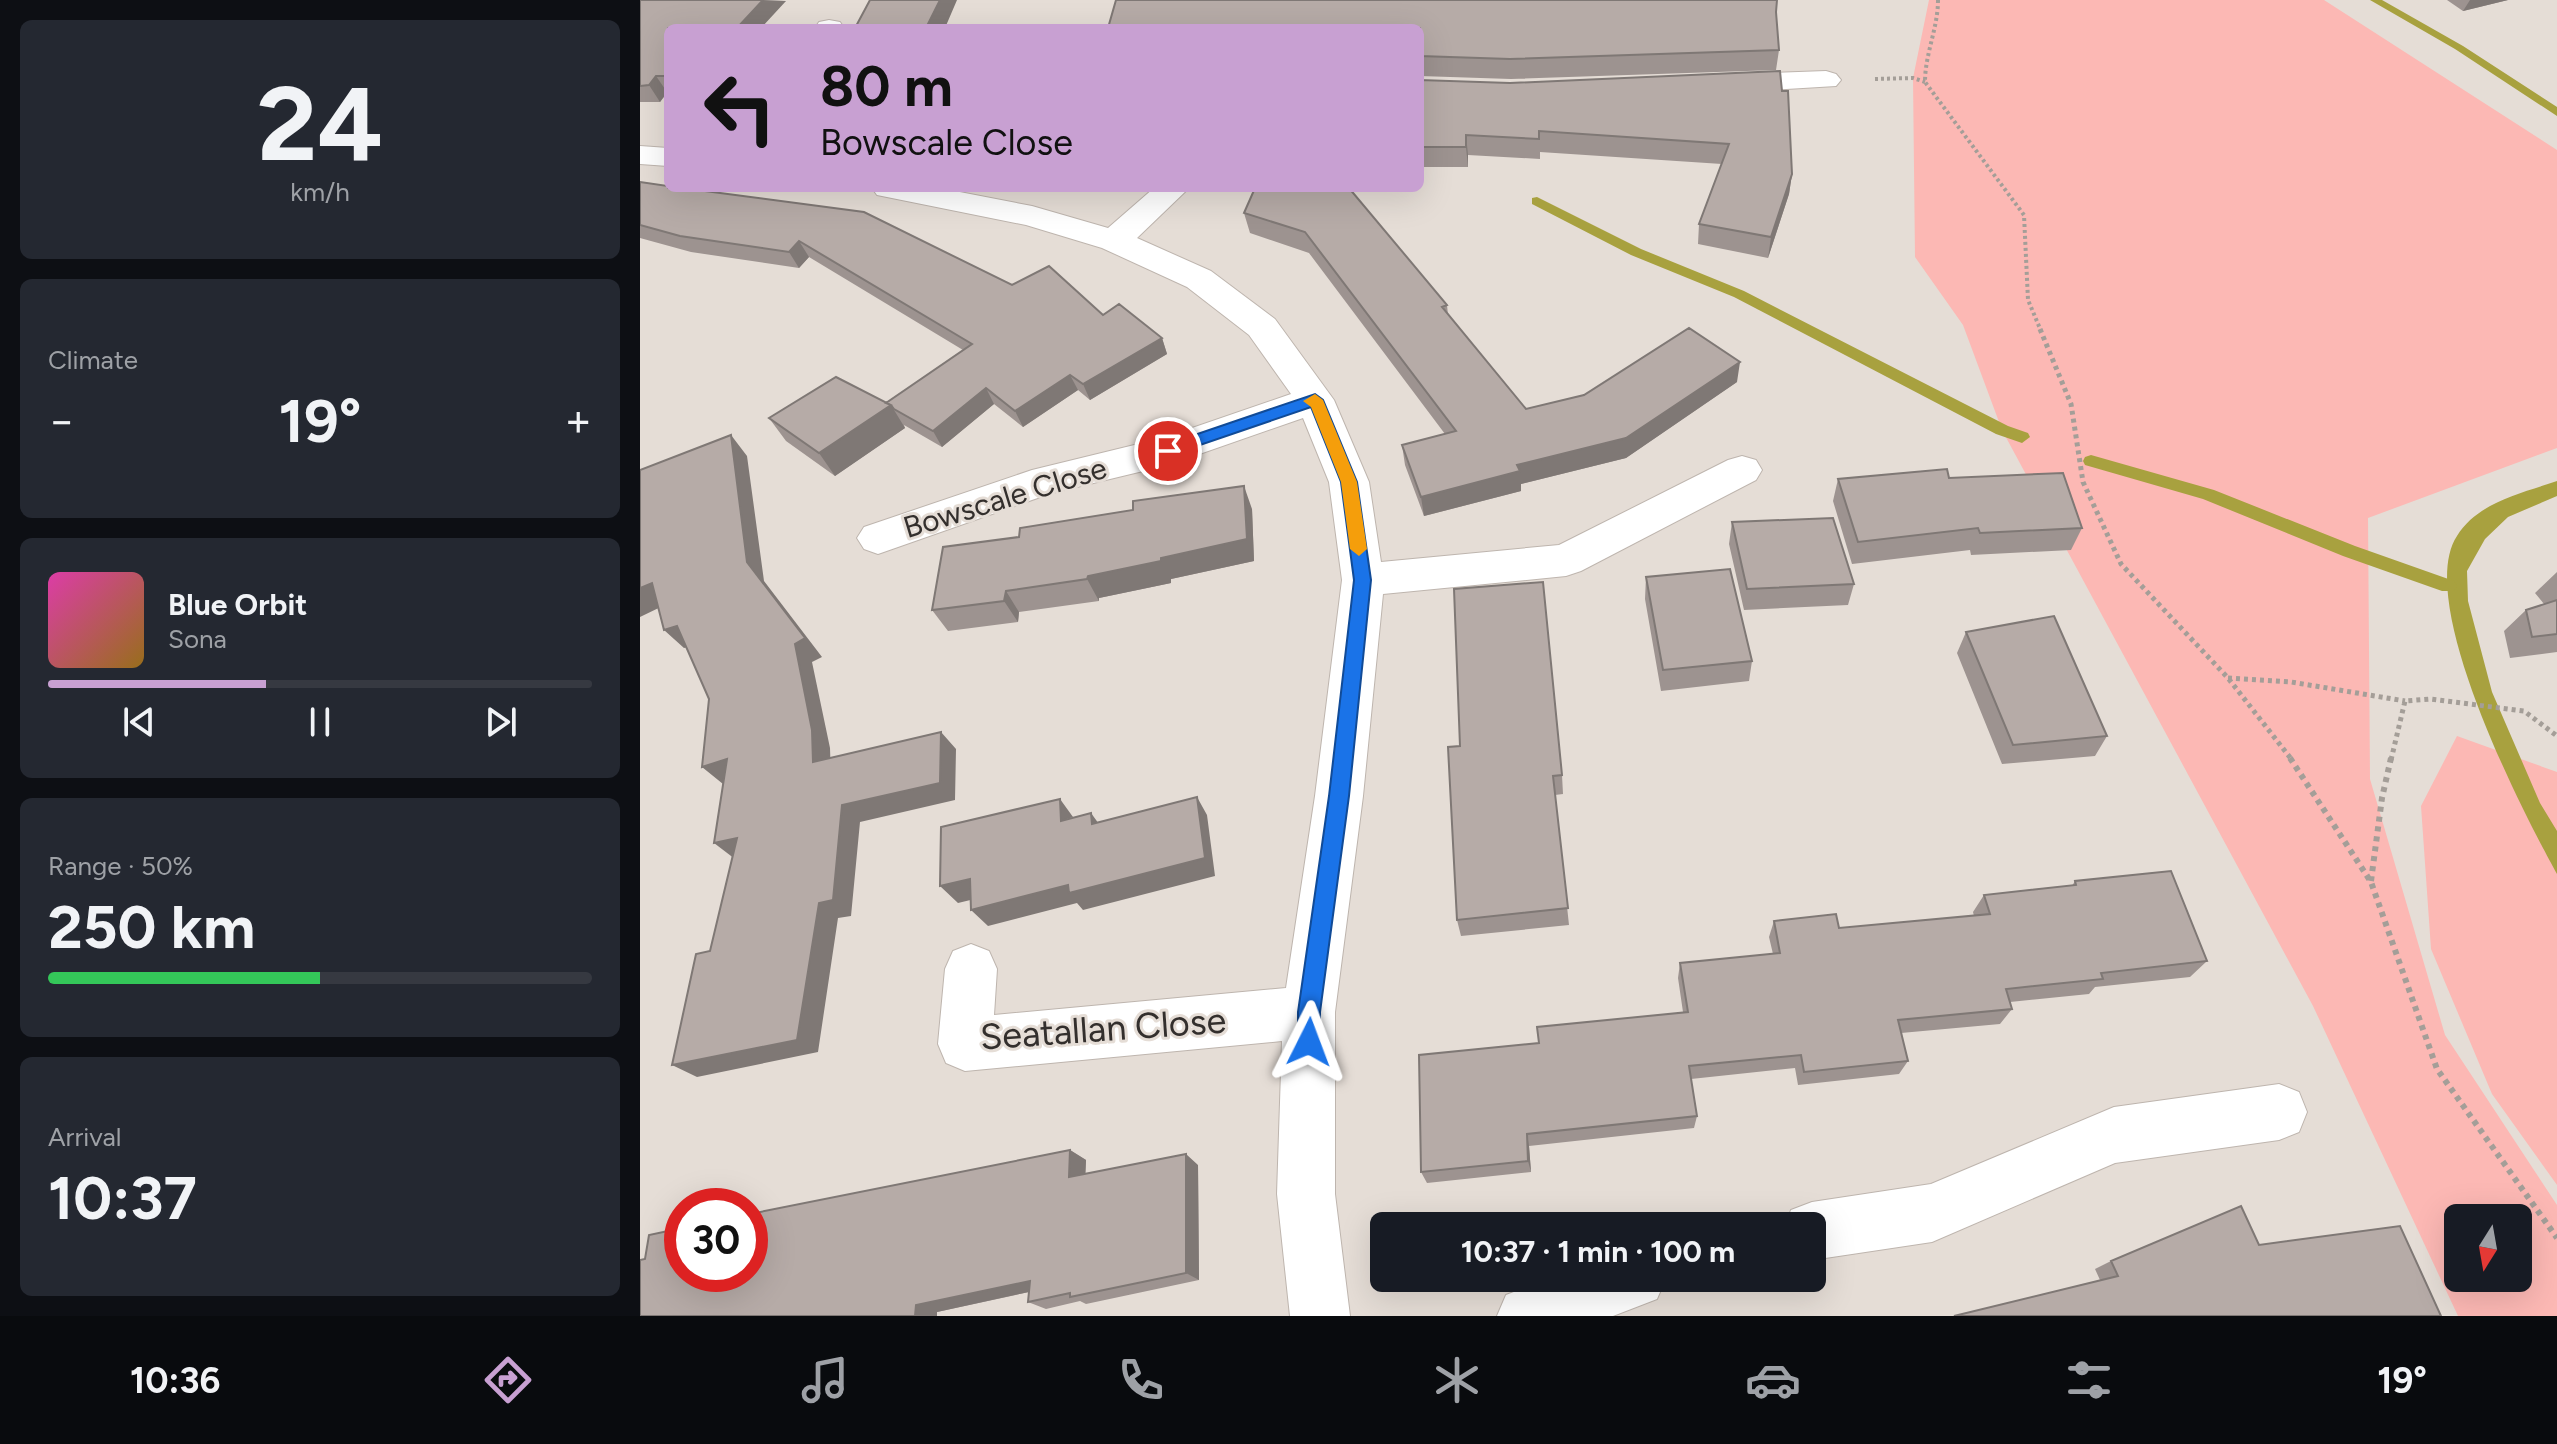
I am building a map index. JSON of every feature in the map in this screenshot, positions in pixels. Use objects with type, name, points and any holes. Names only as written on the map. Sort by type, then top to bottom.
[{"type":"street","points":[[1700,84],[1826,80]]},
{"type":"street","points":[[640,155],[664,157]]},
{"type":"street","points":[[909,192],[1032,216],[1114,241],[1199,279],[1262,327],[1315,400],[1349,482],[1363,580],[1339,796],[1309,1012],[1306,1194],[1320,1316]]},
{"type":"street","points":[[1114,241],[1169,192]]},
{"type":"street","name":"Bowscale Close","points":[[878,538],[1046,480],[1168,451],[1315,400]]},
{"type":"street","points":[[1363,580],[1566,560],[1742,470]]},
{"type":"street","name":"Seatallan Close","points":[[971,969],[965,1044],[1309,1012]]},
{"type":"street","points":[[1826,1229],[1932,1213],[2114,1135],[2279,1112]]},
{"type":"street","points":[[1527,1316],[1596,1292]]},
{"type":"path","points":[[1938,0],[1939,14],[1923,60],[1925,82],[2024,215],[2028,300],[2071,404],[2083,482],[2121,564],[2228,678],[2308,781],[2371,882],[2437,1069],[2557,1238]]},
{"type":"path","points":[[2228,678],[2291,682],[2405,701],[2430,699],[2524,711],[2557,736]]},
{"type":"path","points":[[2371,882],[2382,798],[2405,701]]},
{"type":"shaded area","points":[[1929,0],[2324,0],[2557,150],[2557,448],[2368,518],[2370,779],[2445,1035],[2557,1205],[2557,1316],[2458,1316],[2447,1292],[2532,1292],[2532,1204],[2444,1204],[2444,1286],[2313,1006],[2002,430],[1963,325],[1915,257],[1913,78]]},
{"type":"shaded area","points":[[2370,0],[2382,0],[2463,46],[2557,107],[2557,116],[2455,49]]},
{"type":"shaded area","points":[[2557,481],[2557,496],[2508,517],[2485,539],[2467,571],[2468,601],[2492,692],[2540,803],[2557,831],[2557,874],[2521,804],[2478,706],[2461,655],[2450,607],[2448,567],[2457,536],[2477,515],[2502,500]]},
{"type":"shaded area","points":[[2457,736],[2557,772],[2557,1185],[2492,1094],[2431,949],[2421,806]]},
{"type":"building","points":[[640,0],[763,0],[741,24],[664,24],[664,76],[656,76],[649,85],[640,86]]},
{"type":"building","points":[[870,0],[940,0],[928,24],[857,24]]},
{"type":"building","points":[[1116,0],[1777,0],[1779,50],[1510,59],[1424,56],[1424,24],[1109,24]]},
{"type":"building","points":[[1780,71],[1782,91],[1788,91],[1792,174],[1771,237],[1699,224],[1729,144],[1539,131],[1539,139],[1466,135],[1466,147],[1424,147],[1424,80],[1510,83]]},
{"type":"building","points":[[640,182],[664,185],[664,192],[712,192],[864,212],[1012,285],[1049,266],[1103,315],[1119,304],[1162,338],[1083,384],[1070,375],[1015,411],[986,388],[933,431],[886,403],[972,344],[799,241],[789,252],[680,236],[640,225]]},
{"type":"building","points":[[1253,192],[1352,192],[1447,305],[1442,307],[1526,409],[1584,395],[1689,328],[1740,362],[1626,438],[1517,465],[1520,471],[1421,497],[1402,445],[1456,431],[1305,232],[1244,213]]},
{"type":"building","points":[[836,377],[891,405],[819,453],[769,418]]},
{"type":"building","points":[[731,435],[747,562],[805,638],[795,644],[812,730],[813,762],[941,732],[940,783],[842,805],[833,900],[819,903],[797,1040],[672,1065],[696,954],[710,951],[737,838],[714,843],[727,759],[702,767],[709,699],[677,626],[664,630],[652,583],[640,588],[640,470]]},
{"type":"building","points":[[1947,469],[1949,478],[2063,473],[2082,528],[1980,533],[1978,528],[1858,542],[1838,479]]},
{"type":"building","points":[[1244,486],[1247,539],[1088,576],[1087,579],[1006,591],[1004,601],[932,610],[943,547],[1019,537],[1020,528],[1133,510],[1133,501]]},
{"type":"building","points":[[1833,518],[1854,584],[1747,589],[1732,522]]},
{"type":"building","points":[[1730,569],[1752,661],[1663,670],[1646,577]]},
{"type":"building","points":[[1543,582],[1562,775],[1553,776],[1568,908],[1457,920],[1448,747],[1460,746],[1454,589]]},
{"type":"building","points":[[2557,600],[2557,634],[2532,637],[2526,610]]},
{"type":"building","points":[[2054,616],[2107,736],[2013,745],[1966,632]]},
{"type":"building","points":[[1197,797],[1205,858],[1069,893],[1068,885],[971,910],[970,879],[940,886],[941,827],[1060,799],[1061,821],[1091,813],[1092,824]]},
{"type":"building","points":[[2171,871],[2207,961],[2101,973],[2103,979],[2006,989],[2012,1009],[1898,1020],[1908,1061],[1804,1072],[1801,1055],[1689,1066],[1697,1116],[1527,1134],[1528,1161],[1421,1172],[1419,1055],[1539,1043],[1537,1027],[1688,1012],[1680,963],[1780,953],[1774,921],[1836,914],[1839,928],[1990,914],[1984,895]]},
{"type":"building","points":[[1070,1150],[1069,1177],[1186,1154],[1186,1273],[1070,1297],[1070,1293],[1028,1302],[1030,1281],[916,1305],[915,1316],[640,1316],[640,1260],[645,1259],[649,1235],[664,1232],[664,1292],[768,1292],[768,1210]]},
{"type":"building","points":[[2241,1206],[2259,1245],[2400,1226],[2441,1316],[1954,1316],[2118,1276],[2111,1261]]},
{"type":"waterway","points":[[1537,201],[1636,252],[1739,294],[2002,430],[2022,437]]},
{"type":"waterway","points":[[2091,461],[2208,494],[2349,551],[2448,586]]},
{"type":"slow traffic","points":[[1311,401],[1315,400],[1349,482],[1359,549]]},
{"type":"route","points":[[1168,451],[1315,400],[1349,482],[1363,580],[1339,796],[1309,1012],[1309,1042]]}]
